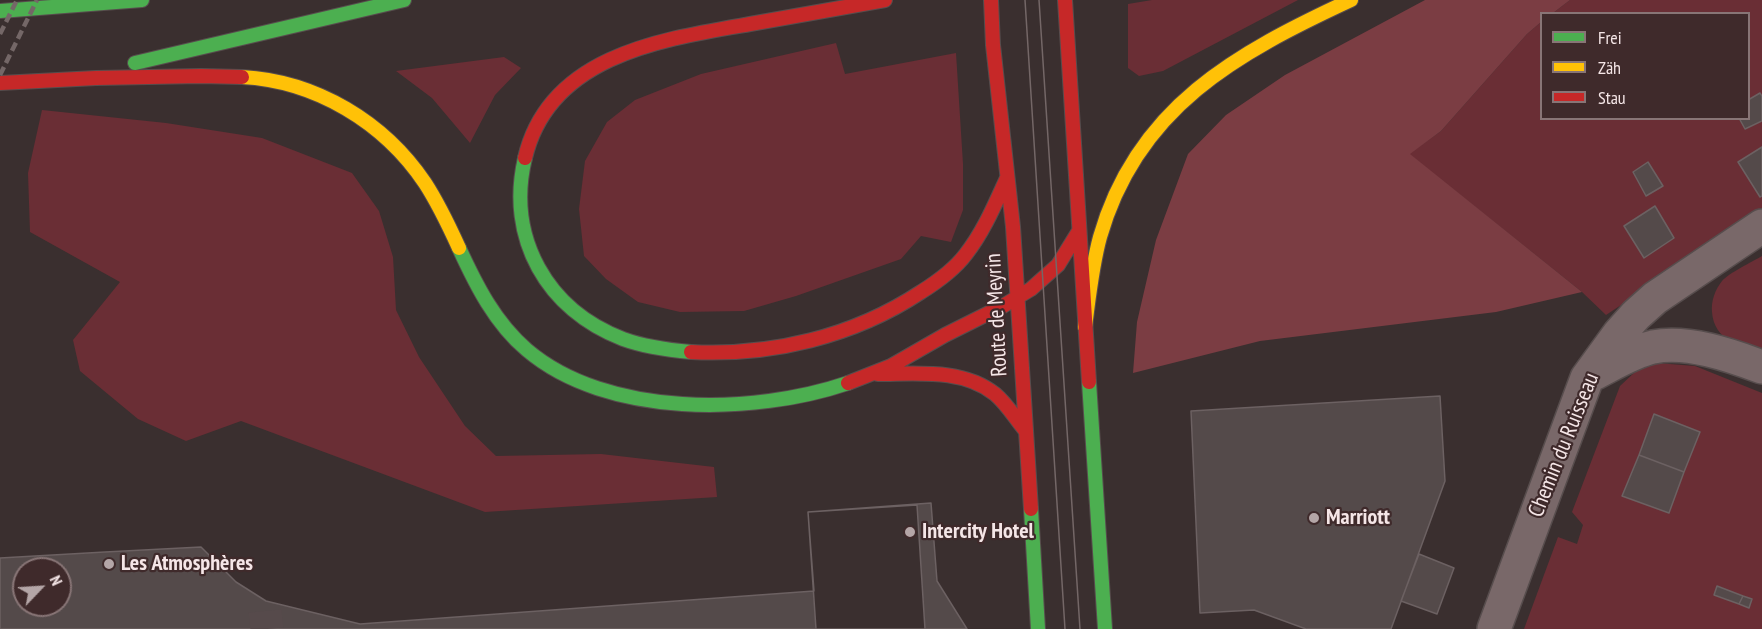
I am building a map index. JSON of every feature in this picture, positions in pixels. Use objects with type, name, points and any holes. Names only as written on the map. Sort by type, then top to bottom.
[{"type":"main road","points":[[0,11],[142,0]]},
{"type":"main road","points":[[69,78],[404,0]]},
{"type":"main road","points":[[885,0],[654,42],[620,54],[577,79],[554,101],[538,125],[530,141],[521,176],[520,210],[526,240],[532,256],[548,283],[578,314],[593,324],[609,333],[649,346],[697,353],[726,353],[760,351],[798,344],[866,322],[911,299],[947,274],[973,247],[1007,178]]},
{"type":"main road","name":"Route de Meyrin","points":[[991,0],[993,45],[1013,227],[1038,629]]},
{"type":"main road","points":[[1065,0],[1105,629]]},
{"type":"main road","points":[[1085,327],[1101,236],[1110,207],[1123,179],[1158,124],[1179,102],[1228,63],[1265,41],[1351,0]]},
{"type":"main road","points":[[0,83],[69,78],[251,76],[294,86],[336,102],[390,141],[415,169],[436,201],[482,295],[504,328],[530,353],[559,373],[577,381],[620,394],[667,403],[698,405],[767,402],[795,398],[842,386],[876,374],[1017,297],[1043,279],[1056,267],[1079,231]]},
{"type":"main road","points":[[876,374],[950,376],[972,380],[996,395],[1025,430]]},
{"type":"street","name":"Chemin du Ruisseau","points":[[1494,629],[1587,378],[1619,334],[1655,298],[1762,226]]},
{"type":"street","points":[[1655,298],[1663,325],[1675,345]]},
{"type":"street","points":[[1587,378],[1631,354],[1654,347],[1675,345],[1722,352],[1762,367]]},
{"type":"shaded area","points":[[1152,0],[1298,0],[1163,71],[1139,76],[1128,68],[1128,4]]},
{"type":"shaded area","points":[[1425,0],[1570,0],[1554,12],[1540,12],[1540,23],[1527,34],[1441,131],[1410,154],[1582,292],[1496,312],[1260,341],[1133,373],[1137,322],[1156,240],[1188,154],[1226,115],[1285,75]]},
{"type":"shaded area","points":[[1570,0],[1762,0],[1762,212],[1606,315],[1582,292],[1409,154],[1441,131],[1527,34],[1540,23],[1540,120],[1750,120],[1750,12],[1554,12]]},
{"type":"shaded area","points":[[836,43],[845,74],[956,53],[963,164],[963,210],[951,242],[921,236],[901,259],[796,296],[744,311],[680,312],[638,302],[606,279],[584,256],[579,209],[585,161],[607,122],[635,100],[701,74]]},
{"type":"shaded area","points":[[504,57],[521,68],[495,95],[470,143],[432,98],[396,71]]},
{"type":"shaded area","points":[[42,110],[166,123],[262,138],[352,173],[379,211],[393,257],[396,310],[419,357],[465,426],[496,456],[601,454],[714,467],[717,497],[485,512],[241,421],[186,441],[138,419],[80,371],[73,340],[120,282],[30,232],[28,173]]},
{"type":"shaded area","points":[[1762,256],[1762,354],[1737,345],[1723,335],[1714,322],[1712,308],[1714,296],[1722,281]]},
{"type":"shaded area","points":[[1657,363],[1695,366],[1762,393],[1762,629],[1524,629],[1558,537],[1577,544],[1583,525],[1572,512],[1620,386],[1636,371]]},
{"type":"building","points":[[1760,93],[1762,96],[1762,121],[1745,129],[1740,120],[1750,120],[1750,99]]},
{"type":"building","points":[[1762,147],[1762,196],[1760,197],[1738,162]]},
{"type":"building","points":[[1648,162],[1663,186],[1646,196],[1633,172]]},
{"type":"building","points":[[1655,206],[1674,238],[1644,258],[1624,226]]},
{"type":"building","name":"Marriott","points":[[1440,396],[1445,481],[1391,629],[1306,629],[1254,610],[1200,613],[1191,411]]},
{"type":"building","points":[[1654,414],[1700,432],[1684,472],[1639,455]]},
{"type":"building","points":[[1639,455],[1684,472],[1669,513],[1622,496]]},
{"type":"building","name":"Les Atmosphères","points":[[931,503],[937,581],[967,629],[0,629],[0,558],[12,557],[12,617],[72,617],[72,557],[18,557],[201,547],[236,582],[266,601],[360,624],[814,591],[808,512]]},
{"type":"building","points":[[917,505],[925,629],[816,629],[808,512]]},
{"type":"building","points":[[1419,554],[1454,568],[1437,614],[1401,601]]},
{"type":"building","points":[[1717,586],[1743,596],[1739,604],[1714,595]]},
{"type":"building","points":[[1743,596],[1752,599],[1749,608],[1739,604]]},
{"type":"tunnel","points":[[265,611],[267,629]]},
{"type":"tram line","points":[[1025,0],[1065,629]]},
{"type":"tram line","points":[[1039,0],[1080,629]]},
{"type":"railway","points":[[0,34],[17,0]]},
{"type":"railway","points":[[0,75],[37,0]]},
{"type":"traffic: fast","points":[[0,11],[142,0]]},
{"type":"traffic: fast","points":[[135,63],[404,0]]},
{"type":"traffic: fast","points":[[525,158],[521,188],[522,216],[528,243],[538,268],[554,290],[573,310],[596,326],[623,339],[657,348],[691,352]]},
{"type":"traffic: fast","points":[[459,248],[487,303],[505,328],[527,350],[560,372],[598,388],[639,399],[682,404],[726,405],[810,394],[848,383]]},
{"type":"traffic: fast","points":[[1089,382],[1105,629]]},
{"type":"traffic: fast","points":[[1031,509],[1038,629]]},
{"type":"traffic: slow","points":[[1085,327],[1097,248],[1117,192],[1139,153],[1166,119],[1197,90],[1231,64],[1269,41],[1351,0]]},
{"type":"traffic: slow","points":[[242,77],[269,80],[322,96],[369,124],[390,141],[425,183],[459,248]]},
{"type":"traffic: jam","points":[[525,158],[538,123],[558,96],[584,74],[614,58],[682,37],[885,0]]},
{"type":"traffic: jam","points":[[991,0],[993,45],[1013,227],[1031,509]]},
{"type":"traffic: jam","points":[[1065,0],[1089,382]]},
{"type":"traffic: jam","points":[[0,83],[96,78],[242,77]]},
{"type":"traffic: jam","points":[[691,352],[751,351],[781,347],[839,332],[895,308],[939,280],[961,260],[984,227],[1007,178]]},
{"type":"traffic: jam","points":[[848,383],[891,366],[1031,289],[1058,265],[1079,231]]},
{"type":"traffic: jam","points":[[878,374],[939,374],[969,380],[995,394],[1025,430]]},
{"type":"place","name":"Marriott","points":[[1314,518]]},
{"type":"place","name":"Intercity Hotel","points":[[910,532]]},
{"type":"place","name":"Les Atmosphères","points":[[109,564]]}]
